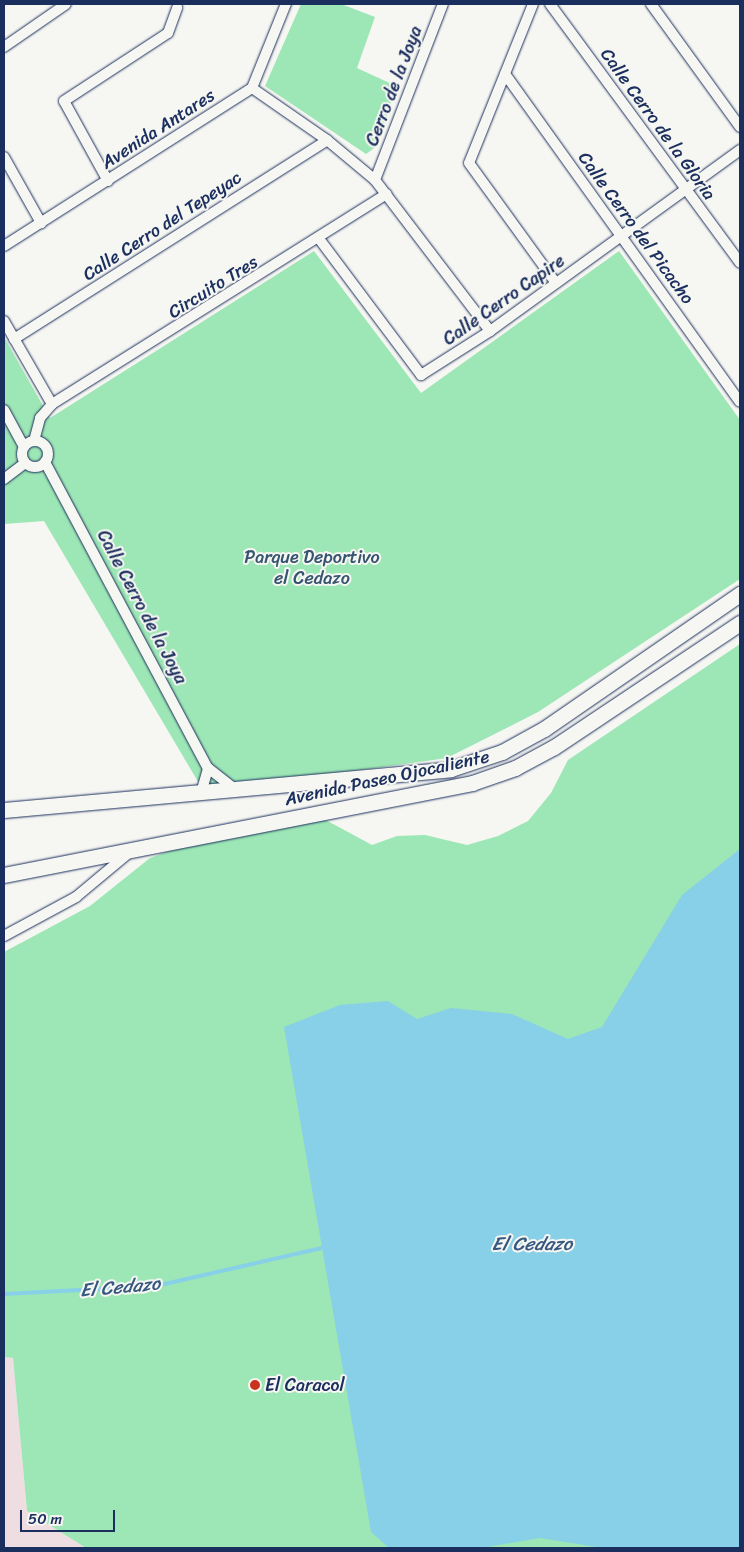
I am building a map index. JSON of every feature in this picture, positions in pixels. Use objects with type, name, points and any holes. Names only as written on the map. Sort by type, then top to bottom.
[{"type":"main road","name":"Avenida Paseo Ojocaliente","points":[[6,811],[451,769],[502,752],[544,728],[740,594]]},
{"type":"main road","name":"Avenida Paseo Ojocaliente","points":[[4,875],[136,847],[420,794],[515,768],[554,747],[740,623]]},
{"type":"main road","points":[[4,861],[20,871]]},
{"type":"street","points":[[4,47],[66,4]]},
{"type":"street","points":[[286,4],[252,88],[327,140],[375,180],[490,331]]},
{"type":"street","name":"Cerro de la Joya","points":[[375,180],[443,4]]},
{"type":"street","points":[[533,4],[469,163],[556,283]]},
{"type":"street","name":"Calle Cerro de la Gloria","points":[[550,4],[740,263]]},
{"type":"street","points":[[651,4],[740,127]]},
{"type":"street","points":[[108,181],[64,101],[168,33],[177,8]]},
{"type":"street","name":"Calle Cerro del Picacho","points":[[505,74],[740,402]]},
{"type":"street","name":"Avenida Antares","points":[[4,246],[252,88]]},
{"type":"street","name":"Calle Cerro del Tepeyac","points":[[14,339],[327,140]]},
{"type":"street","name":"Calle Cerro Capire","points":[[320,240],[421,375],[490,331],[740,150]]},
{"type":"street","points":[[4,157],[41,223]]},
{"type":"street","name":"Circuito Tres","points":[[52,404],[320,240],[387,194]]},
{"type":"street","points":[[4,322],[52,404],[40,418],[34,441],[24,447]]},
{"type":"street","points":[[4,410],[24,447],[25,463]]},
{"type":"street","points":[[25,463],[35,468],[46,462],[48,451],[34,441]]},
{"type":"street","name":"Calle Cerro de la Joya","points":[[46,462],[208,768]]},
{"type":"street","points":[[4,479],[25,463]]},
{"type":"street","points":[[201,793],[208,768],[235,790]]},
{"type":"street","points":[[4,936],[76,897],[136,847]]},
{"type":"shaded area","points":[[4,1357],[13,1358],[27,1511],[86,1548],[4,1548]]},
{"type":"green space","points":[[301,4],[341,4],[375,17],[357,68],[396,86],[377,146],[366,154],[265,86]]},
{"type":"green space","name":"Parque Deportivo el Cedazo","points":[[314,251],[421,393],[619,251],[740,420],[740,579],[538,712],[447,758],[327,775],[200,785],[44,521],[4,524],[4,337],[50,418]]},
{"type":"green space","points":[[740,644],[740,1548],[86,1548],[27,1511],[13,1358],[4,1357],[4,952],[90,906],[150,858],[218,833],[322,818],[372,845],[397,836],[425,835],[467,845],[498,836],[528,821],[551,793],[568,760]]},
{"type":"water","name":"El Cedazo","points":[[740,849],[740,1548],[603,1548],[540,1538],[481,1548],[389,1548],[371,1532],[284,1027],[340,1005],[388,1001],[417,1019],[451,1008],[512,1014],[568,1039],[602,1027],[682,895]]},
{"type":"waterway","name":"El Cedazo","points":[[4,1294],[156,1286],[322,1248]]},
{"type":"place","name":"El Caracol","points":[[255,1385]]}]
